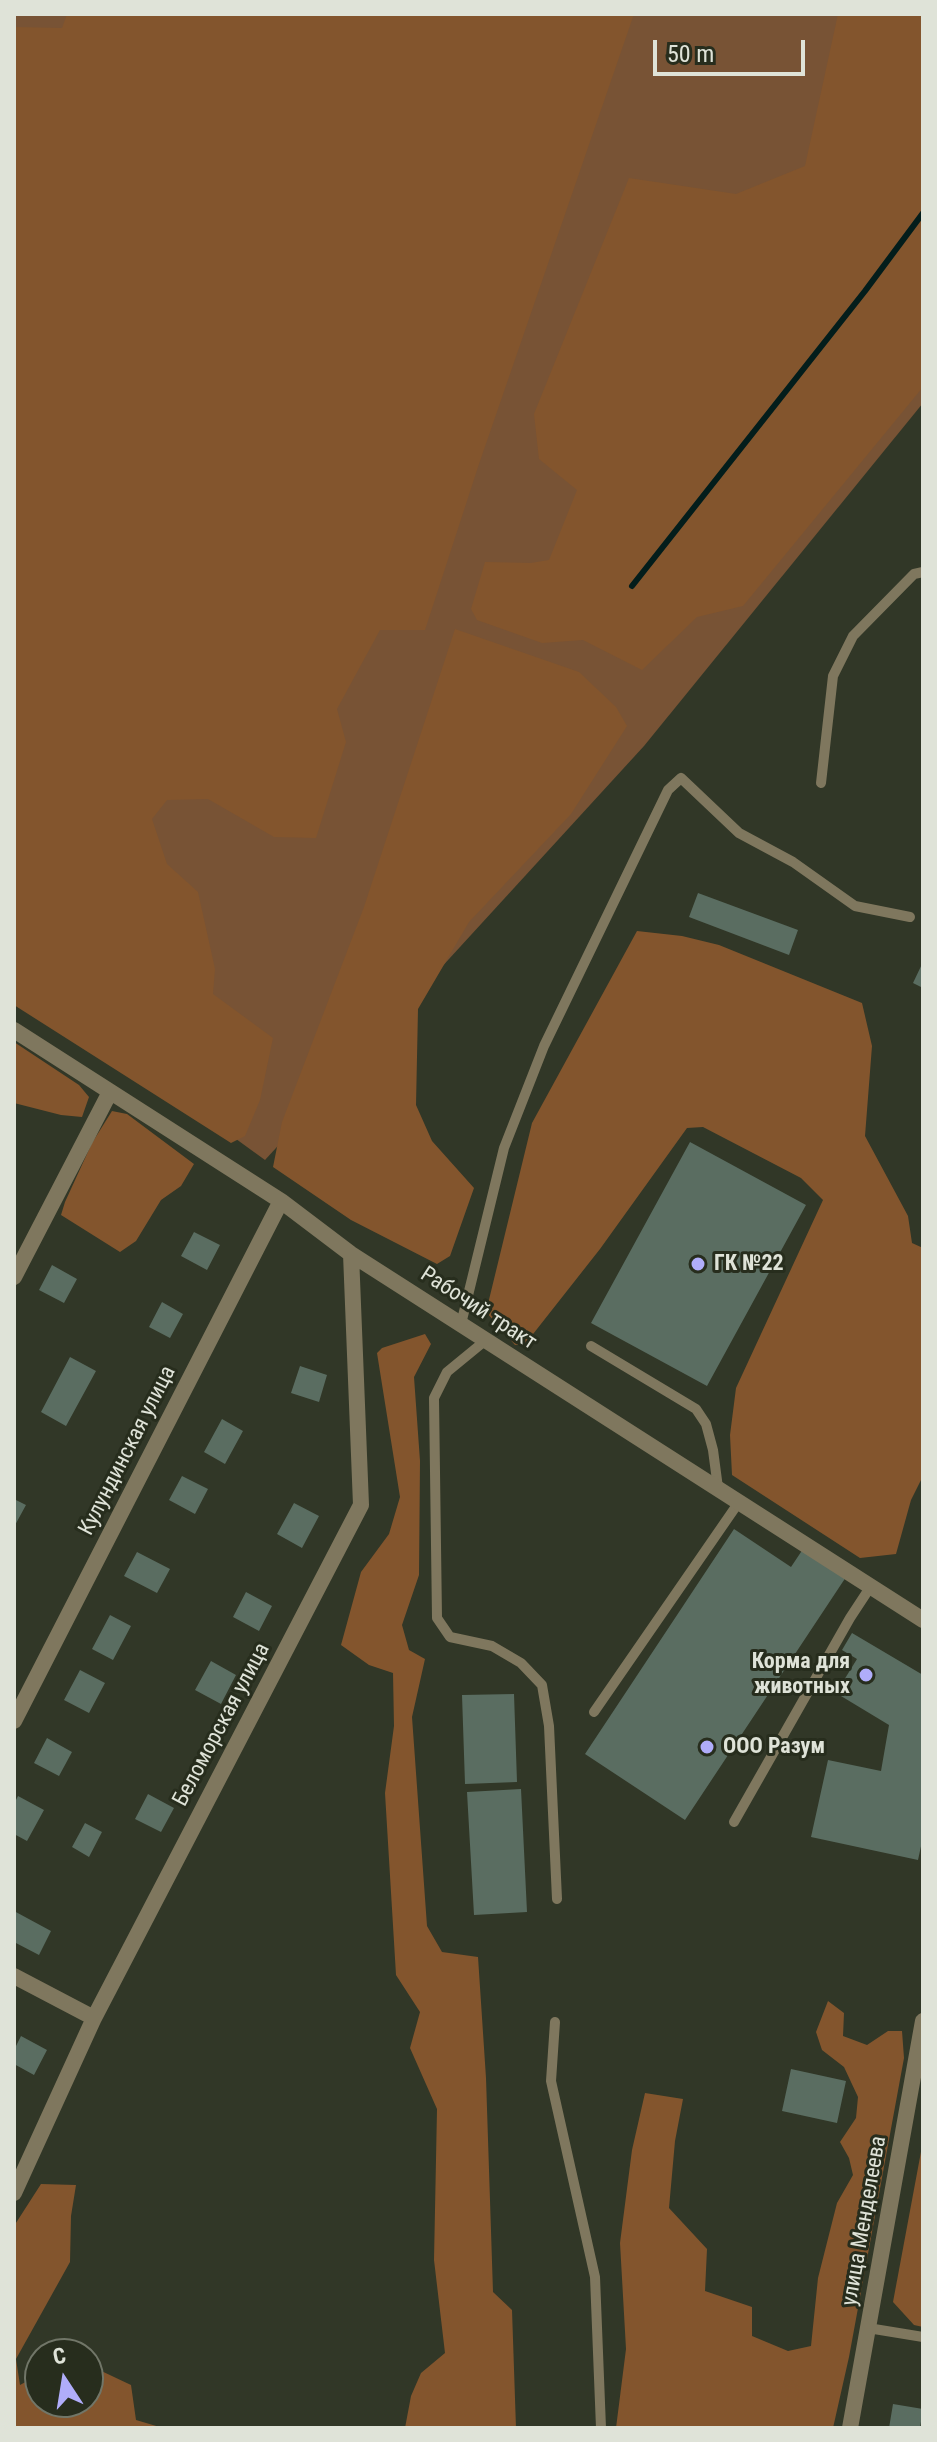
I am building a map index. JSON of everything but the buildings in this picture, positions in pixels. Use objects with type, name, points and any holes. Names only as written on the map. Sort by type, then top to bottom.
[{"type":"street","name":"Рабочий тракт","points":[[14,1030],[281,1201],[351,1254],[923,1620]]},
{"type":"street","points":[[14,1277],[110,1092]]},
{"type":"street","name":"Кулундинская улица","points":[[14,1721],[281,1201]]},
{"type":"street","name":"Беломорская улица","points":[[14,2193],[94,2018],[361,1505],[351,1254]]},
{"type":"street","points":[[14,1976],[94,2018]]},
{"type":"street","name":"улица Менделеева","points":[[850,2428],[923,2021]]},
{"type":"lane","points":[[821,783],[833,676],[853,636],[914,574],[923,572]]},
{"type":"lane","points":[[461,1324],[504,1148],[544,1046],[668,790],[681,778],[739,833],[793,862],[855,906],[910,917]]},
{"type":"lane","points":[[486,1340],[447,1372],[434,1398],[437,1618],[450,1637],[492,1646],[521,1663],[542,1685],[549,1726],[557,1899]]},
{"type":"lane","points":[[591,1346],[696,1409],[710,1437],[718,1488]]},
{"type":"lane","points":[[594,1712],[739,1502]]},
{"type":"lane","points":[[734,1822],[871,1586]]},
{"type":"lane","points":[[555,2022],[551,2081],[595,2277],[601,2428]]},
{"type":"lane","points":[[868,2328],[923,2337]]},
{"type":"shaded area","points":[[14,14],[923,14],[923,403],[644,746],[265,1160],[14,978]]},
{"type":"shaded area","points":[[67,14],[634,14],[425,630],[380,630],[337,709],[346,742],[316,838],[274,837],[208,799],[167,800],[152,819],[167,864],[198,892],[215,969],[213,994],[273,1038],[260,1100],[245,1136],[231,1143],[14,1005],[14,27],[62,28]]},
{"type":"shaded area","points":[[838,14],[923,14],[923,387],[743,606],[697,617],[642,670],[583,640],[542,643],[477,620],[471,609],[485,562],[531,563],[549,560],[577,490],[539,459],[534,414],[629,178],[736,194],[805,166]]},
{"type":"shaded area","points":[[455,629],[579,672],[616,707],[627,726],[571,814],[469,922],[418,1009],[416,1105],[432,1141],[474,1188],[450,1256],[437,1264],[351,1220],[273,1167],[282,1122],[364,907]]},
{"type":"shaded area","points":[[637,931],[682,936],[719,945],[862,1003],[872,1046],[865,1136],[908,1216],[912,1243],[923,1248],[923,1476],[911,1500],[896,1554],[860,1558],[732,1475],[730,1435],[736,1388],[823,1200],[801,1178],[703,1127],[687,1128],[600,1249],[526,1343],[515,1345],[486,1312],[532,1123]]},
{"type":"shaded area","points":[[14,1042],[79,1085],[89,1097],[82,1117],[14,1103]]},
{"type":"shaded area","points":[[112,1111],[127,1114],[194,1164],[181,1186],[161,1200],[136,1241],[120,1252],[61,1215],[92,1143]]},
{"type":"shaded area","points":[[425,1334],[431,1344],[414,1377],[420,1461],[419,1575],[402,1625],[409,1650],[425,1659],[412,1717],[427,1926],[442,1952],[478,1957],[486,2078],[493,2292],[512,2310],[516,2428],[405,2428],[411,2396],[421,2373],[445,2353],[434,2260],[437,2109],[410,2048],[420,2012],[396,1975],[385,1793],[394,1726],[393,1673],[369,1665],[341,1645],[361,1572],[389,1534],[400,1497],[377,1353],[382,1348]]},
{"type":"shaded area","points":[[828,2001],[844,2013],[843,2036],[867,2045],[888,2031],[902,2031],[904,2058],[833,2428],[616,2428],[626,2349],[620,2243],[632,2150],[645,2093],[683,2099],[675,2141],[669,2208],[707,2249],[705,2291],[752,2307],[752,2336],[788,2351],[811,2346],[818,2278],[837,2203],[853,2175],[849,2158],[840,2142],[856,2118],[858,2097],[844,2067],[822,2050],[816,2032]]},
{"type":"shaded area","points":[[923,2141],[923,2327],[914,2325],[893,2302]]},
{"type":"shaded area","points":[[41,2184],[76,2185],[71,2216],[70,2262],[28,2338],[24,2338],[16,2359],[20,2385],[24,2383],[24,2418],[104,2418],[104,2372],[131,2385],[136,2420],[163,2428],[14,2428],[14,2226]]},
{"type":"waterway","points":[[632,586],[923,213]]},
{"type":"place","name":"ГК №22","points":[[698,1264]]},
{"type":"place","name":"Корма для животных","points":[[866,1675]]},
{"type":"place","name":"ООО Разум","points":[[707,1747]]}]
